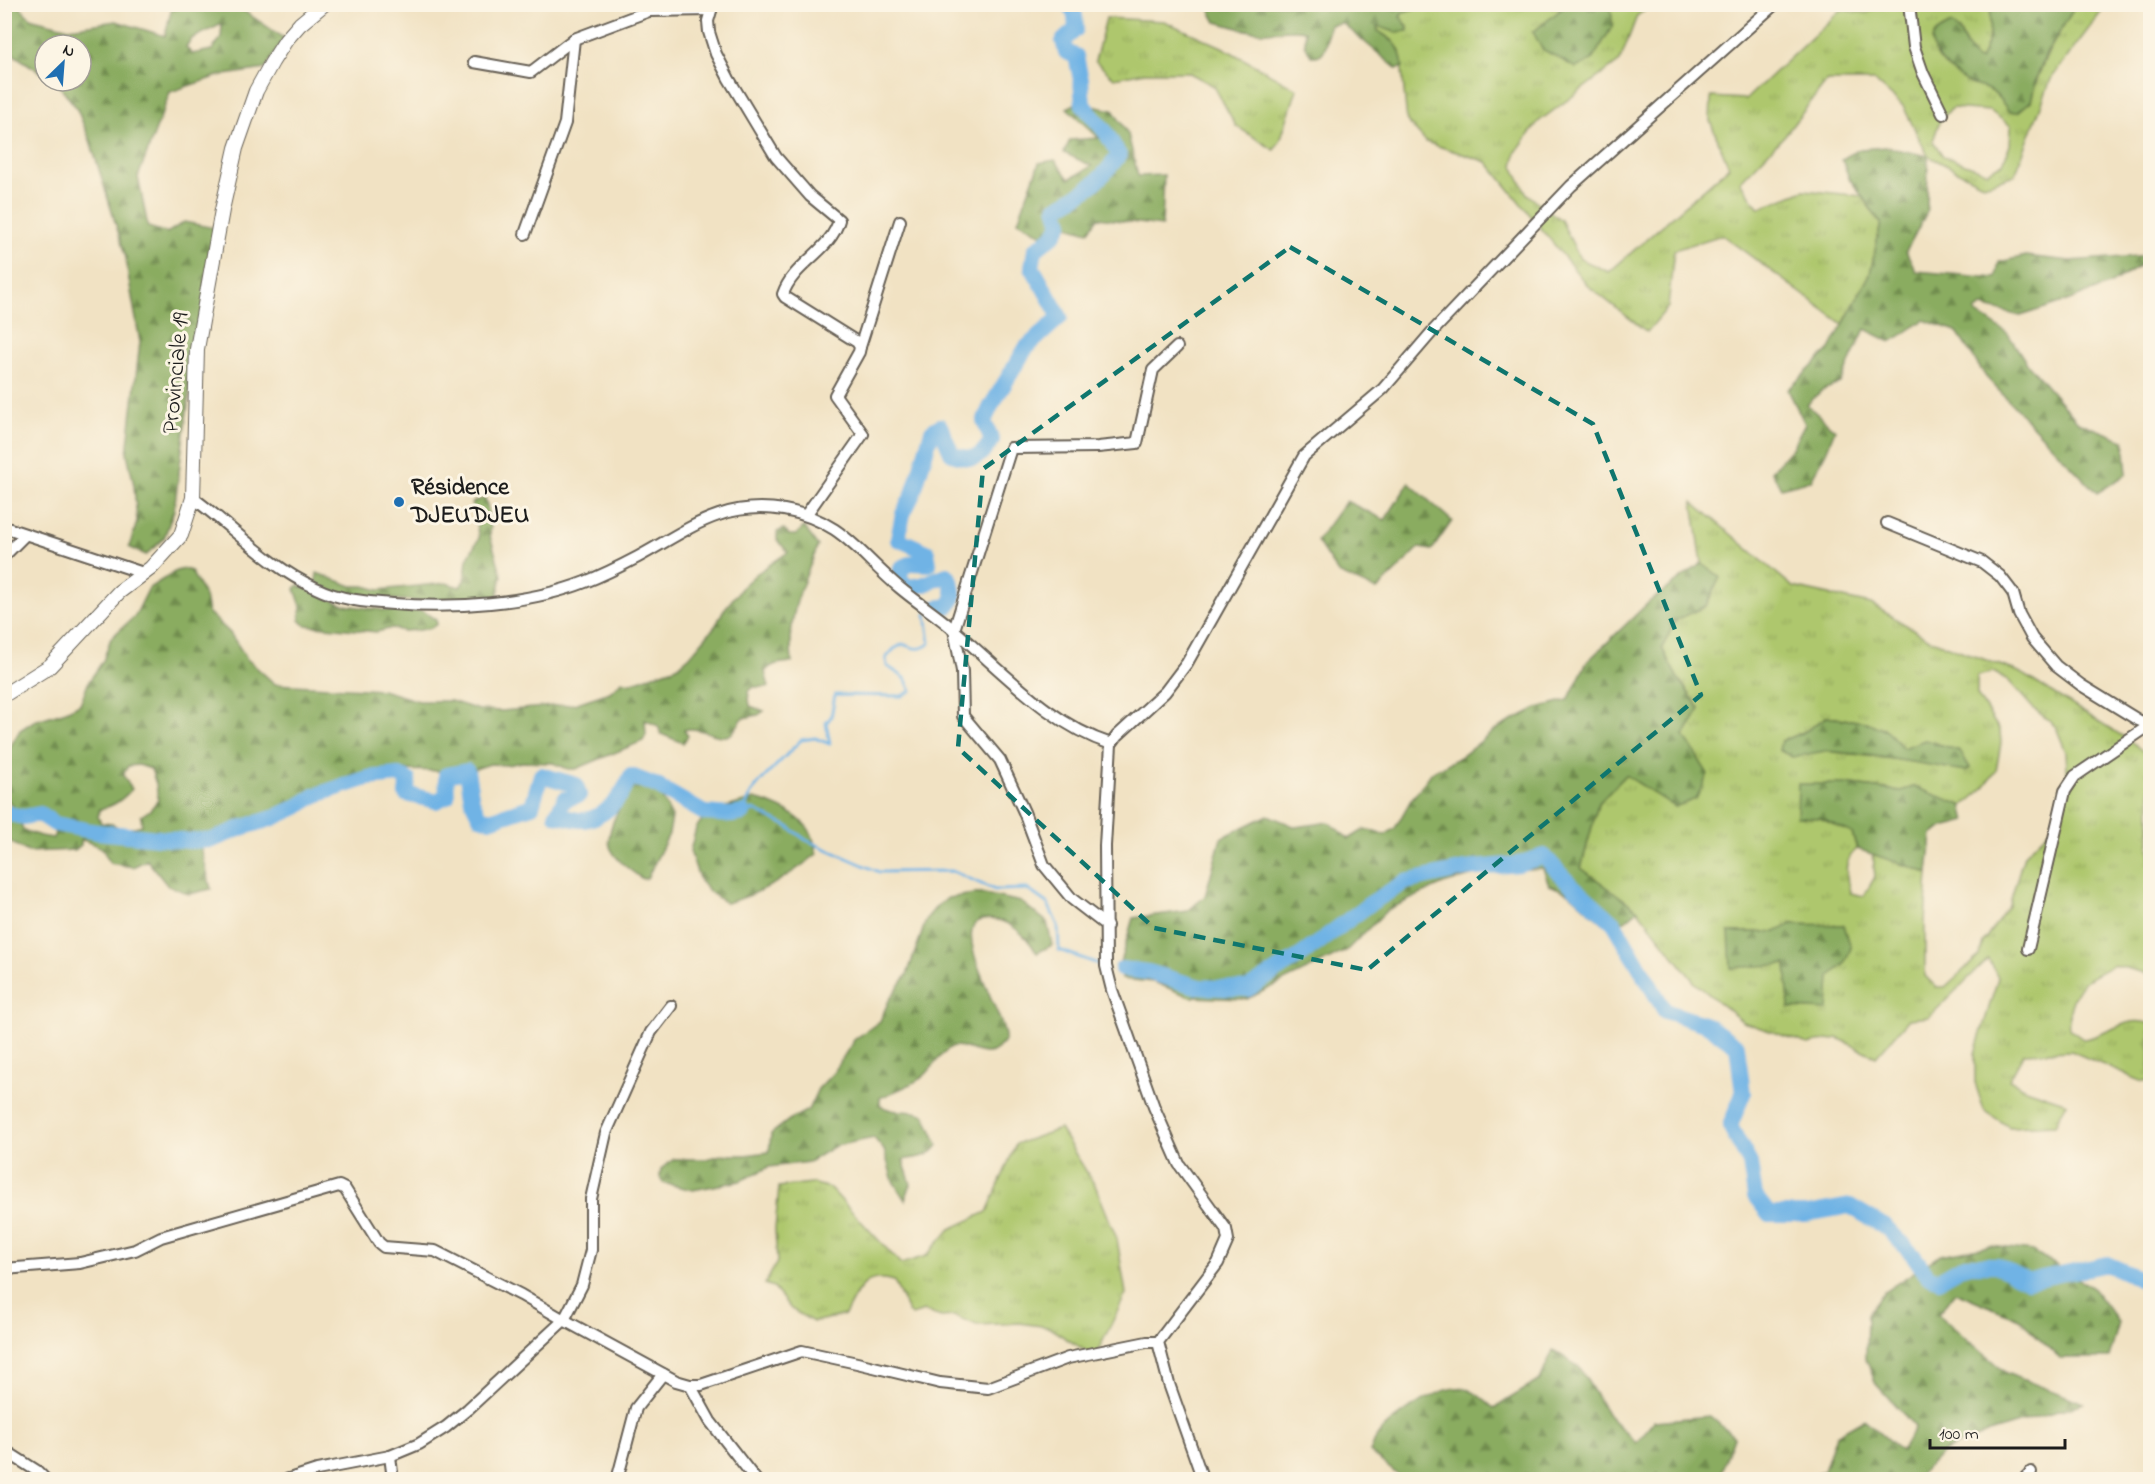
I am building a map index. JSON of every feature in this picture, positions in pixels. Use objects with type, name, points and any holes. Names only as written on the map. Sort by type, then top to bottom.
[{"type":"main road","name":"Provinciale 19","points":[[4,695],[51,666],[119,592],[168,552],[181,535],[193,498],[197,349],[222,210],[236,148],[256,91],[276,54],[300,24],[324,4]]},
{"type":"street","points":[[1158,1342],[1218,1263],[1228,1240],[1226,1229],[1179,1164],[1154,1107],[1112,990],[1107,966],[1105,846],[1111,744],[1165,692],[1188,663],[1304,456],[1383,389],[1432,332],[1571,186],[1775,4]]},
{"type":"street","points":[[1909,4],[1914,47],[1923,74],[1943,114]]},
{"type":"street","points":[[474,62],[531,72],[574,39],[649,11],[712,7],[708,21],[716,54],[776,157],[810,196],[839,220],[830,239],[795,272],[783,294],[860,346]]},
{"type":"street","points":[[525,234],[565,123],[574,39]]},
{"type":"street","points":[[806,515],[863,434],[836,395],[859,352],[900,220]]},
{"type":"street","points":[[1107,926],[1072,899],[1044,865],[1024,812],[1000,760],[963,716],[962,671],[954,630],[1011,448],[1098,447],[1137,443],[1153,370],[1177,347]]},
{"type":"street","points":[[193,498],[285,571],[315,588],[347,599],[414,606],[492,603],[576,585],[637,558],[708,517],[725,512],[750,508],[782,510],[806,515],[826,523],[843,535],[901,589],[954,630],[1042,706],[1075,729],[1111,744]]},
{"type":"street","points":[[1887,523],[1982,562],[2000,576],[2013,593],[2019,614],[2032,638],[2056,666],[2081,685],[2138,720],[2151,725]]},
{"type":"street","points":[[4,527],[143,573]]},
{"type":"street","points":[[4,556],[25,535]]},
{"type":"street","points":[[2028,949],[2065,790],[2075,776],[2151,725]]},
{"type":"street","points":[[286,1479],[317,1470],[390,1456],[419,1444],[446,1427],[564,1320],[582,1285],[591,1250],[591,1199],[606,1133],[651,1032],[671,1006]]},
{"type":"street","points":[[4,1269],[80,1263],[135,1250],[161,1237],[339,1186],[345,1189],[379,1243],[384,1247],[435,1251],[512,1290],[663,1374],[690,1385],[701,1385],[802,1351],[940,1383],[988,1388],[1068,1358],[1146,1342],[1158,1342]]},
{"type":"street","points":[[1158,1342],[1169,1384],[1203,1479]]},
{"type":"street","points":[[617,1479],[636,1408],[663,1374]]},
{"type":"street","points":[[690,1385],[710,1421],[756,1479]]},
{"type":"street","points":[[4,1450],[46,1479]]},
{"type":"street","points":[[390,1456],[393,1479]]},
{"type":"highlighted area","points":[[1290,247],[1593,424],[1701,695],[1367,970],[1154,928],[958,748],[983,469]]},
{"type":"green space","points":[[1210,4],[1425,5],[1403,12],[1400,17],[1408,26],[1408,31],[1395,32],[1377,26],[1378,31],[1393,41],[1399,49],[1403,67],[1397,69],[1342,23],[1330,25],[1322,54],[1311,56],[1305,44],[1305,31],[1261,32],[1216,22],[1210,11]]},
{"type":"green space","points":[[1877,4],[1991,5],[1989,38],[1980,61],[1972,57],[1959,30],[1932,40],[1936,54],[1945,66],[1971,83],[2031,101],[2044,62],[2076,5],[2101,5],[2102,11],[2051,79],[2015,175],[1984,185],[1928,156],[1903,106],[1875,81],[1827,81],[1785,135],[1740,182],[1759,208],[1804,190],[1861,196],[1881,223],[1870,274],[1843,324],[1722,235],[1674,250],[1668,307],[1647,332],[1587,285],[1487,162],[1426,142],[1407,121],[1400,50],[1392,40],[1378,31],[1377,25],[1395,32],[1408,26],[1400,17],[1403,12],[1425,5],[1561,5],[1559,11],[1612,27],[1611,5],[1651,5],[1637,16],[1620,61],[1538,122],[1516,152],[1513,166],[1527,194],[1561,220],[1580,259],[1609,272],[1729,167],[1710,121],[1711,97],[1746,99],[1841,10],[1867,13],[1875,9]],"holes":[[[1952,108],[1990,111],[2011,126],[2010,145],[2003,163],[1987,172],[1943,156],[1933,141],[1940,120]]]},
{"type":"green space","points":[[4,5],[19,5],[33,19],[69,28],[116,21],[165,36],[171,11],[177,5],[235,5],[284,38],[265,69],[218,76],[170,92],[138,177],[148,227],[167,233],[184,222],[220,229],[196,343],[174,510],[164,538],[146,555],[129,547],[137,522],[134,485],[127,453],[140,342],[126,258],[90,140],[76,107],[65,93],[93,93],[93,33],[33,33],[33,67],[5,49]],"holes":[[[222,24],[221,38],[212,50],[192,54],[186,47],[191,39]]]},
{"type":"green space","points":[[1561,5],[1611,5],[1612,27],[1592,60],[1576,68],[1542,49],[1533,32],[1559,11]]},
{"type":"green space","points":[[1991,5],[2076,5],[2046,54],[2037,76],[2031,101],[2018,112],[2010,112],[1991,91],[1956,75],[1942,62],[1933,47],[1932,40],[1935,34],[1951,24],[1956,28],[1971,54],[1980,61],[1989,38]]},
{"type":"green space","points":[[1106,18],[1164,21],[1222,47],[1297,89],[1280,141],[1274,150],[1236,126],[1214,86],[1188,72],[1145,72],[1114,78],[1095,61]]},
{"type":"green space","points":[[1077,103],[1113,110],[1128,134],[1138,176],[1164,175],[1162,226],[1098,218],[1088,232],[1068,226],[1055,242],[1018,221],[1039,163],[1055,160],[1069,179],[1092,166],[1064,153],[1070,140],[1099,138],[1067,108]]},
{"type":"green space","points":[[1886,147],[1928,156],[1927,212],[1906,251],[1916,271],[1996,278],[1999,262],[2026,256],[2070,261],[2150,255],[2150,259],[2111,284],[2064,302],[2020,316],[1982,306],[1975,312],[2008,334],[2026,362],[2078,422],[2124,440],[2127,474],[2097,493],[1986,377],[1956,331],[1924,320],[1891,342],[1865,329],[1840,383],[1821,391],[1807,405],[1835,430],[1826,452],[1811,480],[1781,488],[1771,471],[1792,448],[1805,424],[1788,390],[1830,349],[1870,274],[1881,223],[1849,178],[1842,159],[1860,149]]},
{"type":"green space","points":[[1409,483],[1452,521],[1432,550],[1419,548],[1377,590],[1338,573],[1317,541],[1346,501],[1385,520]]},
{"type":"green space","points":[[485,498],[491,521],[490,536],[502,576],[497,598],[456,603],[350,597],[322,587],[316,581],[317,573],[352,586],[379,590],[446,583],[460,587],[465,579],[467,559],[479,538],[472,504]]},
{"type":"green space","points":[[1693,502],[1793,587],[1871,604],[1931,640],[2019,672],[2129,740],[2150,757],[2150,974],[2113,965],[2090,978],[2076,992],[2069,1018],[2069,1029],[2083,1039],[2133,1022],[2150,1024],[2150,1081],[2143,1082],[2071,1051],[2024,1053],[2009,1080],[2028,1090],[2067,1103],[2055,1125],[2009,1127],[1984,1110],[1975,1083],[1975,1053],[1998,978],[1988,959],[1929,1017],[1909,1019],[1876,1057],[1838,1038],[1808,1044],[1743,1022],[1695,983],[1638,910],[1581,868],[1598,804],[1626,775],[1676,807],[1684,736],[1700,708],[1677,677],[1662,648],[1676,620],[1706,606],[1720,577],[1702,563]],"holes":[[[1993,672],[2008,680],[2032,707],[2056,727],[2066,752],[2068,784],[2057,822],[2024,855],[2009,906],[1983,942],[1979,956],[1945,987],[1936,987],[1925,976],[1928,873],[1873,854],[1875,877],[1864,896],[1850,893],[1847,864],[1857,849],[1852,833],[1820,818],[1844,784],[1901,791],[1914,787],[1963,806],[1982,790],[1996,771],[2001,743],[2000,731],[1977,695],[1977,676]],[[1826,717],[1866,722],[1887,731],[1903,748],[1925,740],[1959,751],[1970,768],[1825,751],[1781,741],[1806,731]],[[1729,932],[1777,932],[1844,964],[1830,975],[1786,964]]]},
{"type":"green space","points":[[804,527],[818,546],[797,602],[792,630],[792,662],[777,664],[765,672],[769,687],[753,687],[748,691],[750,706],[764,711],[758,715],[743,718],[727,736],[690,729],[684,730],[688,736],[683,743],[661,734],[658,726],[645,720],[646,735],[643,741],[576,769],[568,769],[553,763],[522,762],[445,771],[396,770],[349,778],[282,810],[209,836],[201,848],[211,889],[189,894],[167,885],[147,860],[133,867],[110,863],[102,848],[81,839],[81,845],[75,850],[28,852],[5,839],[5,825],[12,805],[5,797],[5,756],[20,730],[34,721],[80,704],[89,681],[103,661],[111,638],[135,616],[149,588],[176,571],[184,569],[191,571],[205,597],[208,612],[230,633],[247,659],[275,684],[382,690],[419,701],[451,701],[479,710],[502,711],[574,704],[610,692],[622,681],[630,683],[677,667],[690,656],[716,625],[723,611],[744,585],[788,552],[777,540],[777,532],[784,529],[789,535],[796,535]],"holes":[[[139,765],[151,769],[158,800],[141,816],[142,825],[124,830],[112,824],[101,823],[98,817],[100,809],[118,802],[132,789],[123,775],[128,766]],[[36,820],[51,828],[55,833],[53,838],[23,830],[21,824]]]},
{"type":"green space","points":[[1702,563],[1720,577],[1706,606],[1676,620],[1662,648],[1677,677],[1700,709],[1684,736],[1708,774],[1696,799],[1675,807],[1626,775],[1598,804],[1581,868],[1638,910],[1625,921],[1602,922],[1569,893],[1549,885],[1543,868],[1484,872],[1443,884],[1387,910],[1346,951],[1247,999],[1190,997],[1154,982],[1122,979],[1120,962],[1133,918],[1188,911],[1205,896],[1221,838],[1268,815],[1296,827],[1329,822],[1349,839],[1365,829],[1385,835],[1395,828],[1411,800],[1432,772],[1462,756],[1498,728],[1537,708],[1568,700],[1587,662],[1649,602]]},
{"type":"green space","points":[[298,585],[344,605],[391,611],[423,611],[436,620],[437,624],[431,628],[419,630],[403,631],[392,628],[377,632],[305,625],[300,620],[301,606],[295,589]]},
{"type":"green space","points":[[1826,717],[1866,722],[1887,731],[1903,748],[1925,740],[1960,751],[1970,768],[1966,771],[1874,756],[1825,751],[1792,757],[1779,750],[1781,741],[1806,731]]},
{"type":"green space","points":[[639,783],[661,795],[672,817],[669,834],[647,878],[643,879],[617,858],[609,842],[619,808],[631,786]]},
{"type":"green space","points":[[1798,784],[1844,784],[1900,791],[1914,787],[1962,805],[1966,821],[1943,827],[1932,835],[1928,873],[1857,849],[1852,833],[1820,818],[1797,817]]},
{"type":"green space","points":[[754,799],[779,807],[802,822],[812,835],[817,854],[774,883],[751,895],[726,903],[711,893],[700,881],[690,851],[696,828],[707,813]]},
{"type":"green space","points":[[980,893],[1021,902],[1047,922],[1052,945],[1037,953],[1021,933],[999,920],[982,920],[973,926],[971,939],[975,955],[1003,1027],[1005,1039],[995,1051],[989,1053],[956,1046],[950,1048],[920,1079],[880,1098],[880,1105],[885,1108],[925,1115],[938,1145],[927,1155],[903,1160],[911,1184],[905,1200],[893,1181],[884,1150],[874,1138],[835,1146],[809,1162],[769,1167],[740,1181],[693,1190],[663,1183],[660,1177],[661,1169],[674,1159],[706,1159],[721,1155],[769,1152],[771,1134],[789,1120],[808,1110],[818,1089],[834,1072],[854,1040],[880,1021],[889,1000],[907,975],[927,918],[948,898]]},
{"type":"green space","points":[[1791,924],[1844,925],[1851,948],[1844,964],[1830,976],[1828,1010],[1789,1008],[1786,964],[1731,968],[1729,932],[1776,932]]},
{"type":"green space","points":[[1060,1129],[1096,1187],[1117,1239],[1126,1294],[1095,1357],[1048,1327],[1020,1323],[977,1325],[955,1316],[941,1317],[924,1311],[912,1315],[908,1312],[894,1281],[875,1279],[868,1282],[862,1286],[845,1315],[813,1322],[791,1309],[773,1287],[765,1284],[777,1262],[775,1229],[779,1187],[811,1183],[830,1188],[901,1264],[926,1256],[950,1229],[987,1212],[1016,1144]]},
{"type":"green space","points":[[1990,1246],[2033,1251],[2092,1287],[2119,1323],[2109,1358],[2060,1358],[2019,1319],[1955,1292],[1938,1314],[2006,1373],[2084,1403],[1989,1432],[1944,1451],[1914,1479],[1807,1479],[1824,1471],[1836,1435],[1864,1419],[1901,1451],[1915,1427],[1876,1384],[1866,1359],[1867,1314],[1884,1292],[1940,1255]]},
{"type":"green space","points":[[1553,1350],[1579,1367],[1608,1415],[1636,1443],[1654,1421],[1710,1416],[1734,1437],[1719,1479],[1613,1480],[1601,1475],[1592,1480],[1504,1479],[1484,1474],[1470,1479],[1403,1479],[1370,1452],[1375,1439],[1393,1420],[1443,1391],[1454,1388],[1467,1389],[1494,1408],[1540,1380]]},
{"type":"waterway","points":[[936,608],[948,606],[954,597],[951,581],[947,575],[922,585],[908,587],[900,579],[901,568],[912,563],[929,564],[927,552],[898,539],[903,514],[913,494],[932,431],[940,426],[952,454],[966,458],[979,455],[992,440],[984,421],[991,406],[1026,348],[1060,317],[1032,267],[1035,250],[1054,235],[1061,223],[1056,208],[1091,186],[1119,155],[1105,131],[1083,105],[1076,56],[1066,52],[1063,41],[1076,29],[1075,16],[1070,4]]},
{"type":"waterway","points":[[743,813],[751,793],[801,740],[815,738],[830,744],[826,723],[831,717],[835,695],[902,696],[911,691],[905,678],[887,666],[886,658],[894,649],[903,644],[917,648],[930,643],[926,614]]},
{"type":"waterway","points":[[4,813],[24,817],[40,814],[55,824],[97,832],[189,841],[212,840],[273,818],[316,795],[368,778],[398,775],[408,780],[406,794],[436,801],[447,796],[446,775],[467,771],[472,801],[480,817],[490,820],[532,806],[541,775],[576,785],[579,795],[565,799],[556,815],[574,819],[592,818],[607,810],[623,791],[631,776],[657,786],[704,813],[731,815],[743,813]]},
{"type":"waterway","points":[[743,813],[754,810],[787,826],[806,840],[879,872],[952,871],[995,890],[1027,889],[1048,904],[1058,926],[1059,950],[1104,966]]},
{"type":"waterway","points":[[1122,969],[1148,972],[1199,987],[1248,989],[1303,954],[1371,903],[1405,882],[1465,869],[1518,864],[1544,856],[1565,879],[1614,923],[1665,1011],[1707,1025],[1737,1046],[1743,1094],[1730,1126],[1750,1163],[1755,1196],[1769,1214],[1807,1214],[1850,1206],[1887,1228],[1913,1255],[1928,1276],[1939,1280],[1965,1265],[1996,1265],[2028,1281],[2107,1264],[2150,1283]]},
{"type":"place","name":"Résidence DJEUDJEU","points":[[399,502]]}]
